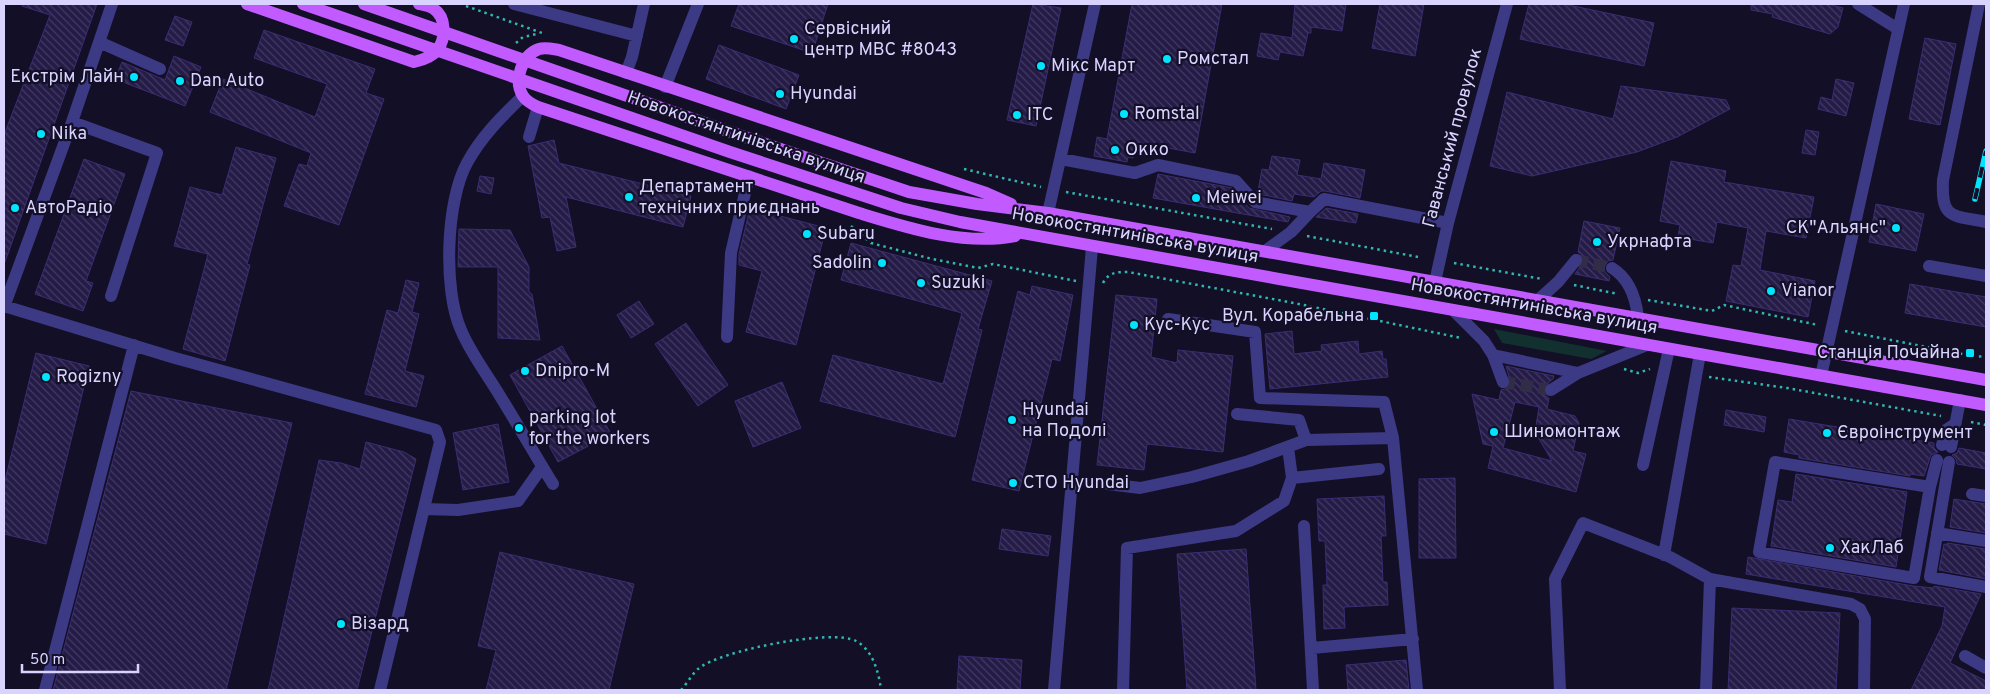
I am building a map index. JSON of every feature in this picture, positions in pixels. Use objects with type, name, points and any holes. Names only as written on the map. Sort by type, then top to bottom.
[{"type":"main road","points":[[248,4],[414,62],[423,60],[438,48],[443,34],[443,24],[438,13],[434,9],[419,4]]},
{"type":"main road","name":"Новокостянтинівська вулиця","points":[[303,4],[730,152],[901,208],[1023,234],[1986,405]]},
{"type":"main road","name":"Новокостянтинівська вулиця","points":[[364,4],[736,134],[909,192],[977,204],[1048,213],[1986,380]]},
{"type":"main road","points":[[1022,209],[986,193],[559,50],[540,49],[529,55],[524,61],[519,82],[523,96],[529,103],[538,107],[898,225],[964,237],[1000,239],[1023,234]]},
{"type":"street","points":[[112,4],[72,122],[4,307],[436,430],[440,442],[380,690]]},
{"type":"street","points":[[514,4],[637,36]]},
{"type":"street","points":[[626,73],[644,4]]},
{"type":"street","points":[[665,86],[698,4]]},
{"type":"street","points":[[1048,213],[1095,4]]},
{"type":"street","name":"Гаванський провулок","points":[[1435,282],[1448,223],[1507,4]]},
{"type":"street","points":[[1858,4],[1898,29]]},
{"type":"street","points":[[1821,376],[1830,328],[1904,4]]},
{"type":"street","points":[[1979,4],[1943,180],[1942,196],[1945,208],[1950,214],[1986,222]]},
{"type":"street","points":[[99,42],[160,69]]},
{"type":"street","points":[[523,96],[496,122],[461,174],[452,216],[451,282],[454,310],[465,340],[553,484]]},
{"type":"street","points":[[529,137],[538,107]]},
{"type":"street","points":[[72,122],[157,153],[111,296]]},
{"type":"street","points":[[1061,159],[1135,173],[1158,165],[1236,181],[1255,202],[1310,212]]},
{"type":"street","points":[[727,337],[731,253],[749,176]]},
{"type":"street","points":[[1265,251],[1291,232],[1324,199],[1448,223]]},
{"type":"street","points":[[1054,690],[1092,246]]},
{"type":"street","points":[[1538,300],[1558,282],[1576,260]]},
{"type":"street","points":[[1929,266],[1986,276]]},
{"type":"street","points":[[1612,268],[1622,274],[1636,298],[1638,318]]},
{"type":"street","points":[[1453,310],[1484,342],[1493,356],[1503,382]]},
{"type":"street","points":[[1168,319],[1255,332],[1260,398],[1384,402],[1393,438],[1417,690]]},
{"type":"street","points":[[45,690],[134,345]]},
{"type":"street","points":[[1551,390],[1578,373],[1647,345]]},
{"type":"street","points":[[1643,465],[1669,349]]},
{"type":"street","points":[[1664,555],[1700,354]]},
{"type":"street","points":[[1493,356],[1578,373]]},
{"type":"street","points":[[1947,446],[1956,422],[1960,400]]},
{"type":"street","points":[[1237,414],[1299,420],[1306,440]]},
{"type":"street","points":[[1108,484],[1140,488],[1240,464],[1306,440],[1393,438]]},
{"type":"street","points":[[1122,690],[1127,548],[1236,532],[1284,501],[1292,478],[1288,447]]},
{"type":"street","points":[[1930,487],[1775,462],[1759,552],[1914,578],[1930,487],[1943,461],[1937,532],[1930,577],[1986,587]]},
{"type":"street","points":[[424,509],[458,510],[518,501],[542,467]]},
{"type":"street","points":[[1292,478],[1379,469]]},
{"type":"street","points":[[1972,494],[1986,496]]},
{"type":"street","points":[[1560,690],[1555,579],[1583,523],[1664,555],[1710,579],[1851,604],[1860,609],[1865,619],[1864,690]]},
{"type":"street","points":[[1304,526],[1313,690]]},
{"type":"street","points":[[1937,532],[1986,541]]},
{"type":"street","points":[[1706,690],[1710,579]]},
{"type":"street","points":[[1312,648],[1413,639]]},
{"type":"street","points":[[1965,656],[1986,668]]},
{"type":"path","points":[[466,6],[506,22]]},
{"type":"path","points":[[1054,190],[1291,232],[1418,257]]},
{"type":"path","points":[[1453,263],[1712,311],[1724,305],[1978,357],[1986,355]]},
{"type":"path","points":[[1601,364],[1638,373],[1654,368],[1665,370]]},
{"type":"path","points":[[1697,375],[1787,388],[1956,422],[1986,425]]},
{"type":"path","points":[[681,690],[698,669],[724,655],[770,644],[836,637],[856,641],[869,654],[878,671],[881,690]]},
{"type":"green space","points":[[1494,329],[1607,351],[1591,359],[1502,343]]},
{"type":"building","points":[[22,4],[97,4],[4,262],[4,135],[50,15],[22,6]]},
{"type":"building","name":"Сервісний центр МВС #8043","points":[[739,4],[828,4],[812,53],[731,26]]},
{"type":"building","points":[[1033,4],[1061,8],[1036,126],[1007,120]]},
{"type":"building","name":"Ромстал","points":[[1132,4],[1222,4],[1195,153],[1136,142],[1133,158],[1128,157],[1127,162],[1094,156],[1097,137],[1107,139]]},
{"type":"building","points":[[1295,4],[1323,6],[1324,4],[1346,4],[1342,31],[1311,27],[1311,33],[1308,33],[1303,56],[1280,52],[1278,60],[1257,56],[1261,33],[1292,38]]},
{"type":"building","points":[[1380,4],[1424,4],[1415,56],[1372,48]]},
{"type":"building","points":[[1529,4],[1564,4],[1654,23],[1644,66],[1520,39]]},
{"type":"building","points":[[1751,4],[1828,4],[1843,8],[1838,27],[1830,34],[1772,17],[1773,14],[1751,10]]},
{"type":"building","points":[[175,16],[192,22],[183,46],[165,40]]},
{"type":"building","points":[[264,30],[375,69],[366,93],[384,99],[339,225],[284,206],[299,164],[307,166],[311,153],[210,112],[223,79],[315,117],[327,84],[254,58]]},
{"type":"building","points":[[1925,38],[1956,44],[1940,125],[1909,119]]},
{"type":"building","points":[[719,45],[799,75],[786,109],[706,79]]},
{"type":"building","points":[[174,56],[201,67],[185,106],[115,79],[122,62],[165,80]]},
{"type":"building","points":[[1836,79],[1854,83],[1846,116],[1818,109],[1821,97],[1832,100]]},
{"type":"building","points":[[1621,86],[1726,100],[1730,109],[1677,137],[1637,152],[1532,176],[1490,166],[1507,92],[1613,119]]},
{"type":"building","points":[[1806,130],[1819,132],[1815,155],[1802,153]]},
{"type":"building","points":[[554,140],[559,163],[691,196],[683,227],[566,197],[576,247],[557,251],[550,217],[542,218],[528,146]]},
{"type":"building","points":[[236,147],[276,158],[247,264],[250,265],[225,361],[183,349],[208,254],[174,246],[190,187],[222,195]]},
{"type":"building","points":[[1272,156],[1300,160],[1297,175],[1321,179],[1324,163],[1365,170],[1360,198],[1321,191],[1314,197],[1294,194],[1292,201],[1259,194],[1256,191],[1258,191],[1262,169],[1269,170]]},
{"type":"building","points":[[84,159],[125,174],[86,281],[93,283],[83,311],[35,294]]},
{"type":"building","points":[[1671,161],[1726,171],[1724,182],[1814,197],[1806,238],[1766,231],[1760,270],[1815,281],[1808,317],[1726,301],[1733,265],[1741,266],[1748,228],[1717,222],[1713,243],[1678,237],[1680,225],[1660,221]]},
{"type":"building","points":[[1158,174],[1232,188],[1249,208],[1290,217],[1288,222],[1153,198]]},
{"type":"building","points":[[480,176],[494,178],[491,194],[477,191]]},
{"type":"building","name":"CK\"Альянс\"","points":[[1876,204],[1924,214],[1916,251],[1869,242]]},
{"type":"building","points":[[750,208],[826,228],[796,345],[746,332],[762,271],[739,265],[739,254]]},
{"type":"building","points":[[1326,208],[1358,214],[1356,223],[1316,217]]},
{"type":"building","points":[[1584,221],[1620,228],[1613,260],[1608,261],[1604,267],[1605,272],[1610,277],[1609,281],[1575,274],[1584,261],[1578,252]]},
{"type":"building","points":[[459,229],[510,230],[529,267],[529,292],[532,294],[540,340],[498,338],[498,267],[458,267]]},
{"type":"building","points":[[851,243],[992,281],[978,329],[982,330],[955,437],[820,401],[833,355],[943,384],[962,313],[841,280]]},
{"type":"building","points":[[406,280],[419,283],[412,312],[419,314],[405,371],[424,376],[416,407],[365,394],[387,310],[398,313]]},
{"type":"building","points":[[1910,284],[1986,297],[1986,327],[1905,313]]},
{"type":"building","name":"Hyundai на Подолі","points":[[1032,286],[1073,295],[1060,361],[1052,359],[1019,491],[972,480],[1018,291],[1030,295]]},
{"type":"building","points":[[1116,295],[1157,299],[1151,357],[1177,363],[1178,350],[1233,356],[1223,452],[1147,444],[1144,470],[1097,465]]},
{"type":"building","points":[[639,301],[654,324],[631,338],[617,315]]},
{"type":"building","points":[[686,323],[728,385],[698,406],[655,344]]},
{"type":"building","points":[[1292,331],[1294,354],[1322,351],[1321,345],[1358,341],[1359,354],[1382,351],[1383,359],[1386,359],[1388,377],[1270,389],[1265,334]]},
{"type":"building","points":[[562,346],[611,434],[558,462],[510,375]]},
{"type":"building","points":[[36,353],[89,366],[46,544],[4,534],[4,485]]},
{"type":"building","points":[[1506,366],[1554,376],[1544,386],[1543,390],[1544,395],[1549,398],[1547,409],[1575,416],[1579,423],[1573,451],[1586,454],[1576,492],[1488,468],[1493,446],[1483,444],[1472,394],[1499,400],[1501,390],[1506,389],[1511,384]],"holes":[[[1515,402],[1539,407],[1535,432],[1552,461],[1503,448]]]},
{"type":"building","points":[[782,382],[801,428],[753,447],[735,401]]},
{"type":"building","points":[[131,391],[292,423],[226,690],[53,690]]},
{"type":"building","points":[[1726,410],[1766,417],[1764,432],[1724,425]]},
{"type":"building","points":[[1789,419],[1934,443],[1934,448],[1938,452],[1931,455],[1924,476],[1910,474],[1910,476],[1799,458],[1799,455],[1784,452]]},
{"type":"building","points":[[498,424],[509,482],[463,490],[453,433]]},
{"type":"building","points":[[366,442],[404,452],[416,459],[357,690],[268,690],[319,460],[341,463],[360,469]]},
{"type":"building","points":[[1959,448],[1986,453],[1986,469],[1957,464],[1956,459],[1952,455],[1957,453]]},
{"type":"building","points":[[1796,474],[1907,492],[1896,567],[1771,546],[1778,500],[1792,502]]},
{"type":"building","points":[[1455,478],[1456,558],[1419,558],[1419,479]]},
{"type":"building","points":[[1384,496],[1386,536],[1381,536],[1383,582],[1387,582],[1388,605],[1344,607],[1345,628],[1324,629],[1323,585],[1327,585],[1325,541],[1319,541],[1317,499]]},
{"type":"building","points":[[1954,499],[1986,504],[1986,533],[1950,527]]},
{"type":"building","points":[[1002,529],[1051,536],[1048,556],[999,549]]},
{"type":"building","points":[[1947,543],[1986,549],[1986,579],[1939,570],[1944,544],[1947,545]]},
{"type":"building","points":[[1246,549],[1256,690],[1187,690],[1177,554]]},
{"type":"building","points":[[500,552],[634,584],[609,690],[486,690],[496,650],[478,646]]},
{"type":"building","points":[[1748,557],[1913,586],[1934,588],[1934,586],[1981,594],[1950,663],[1986,681],[1986,690],[1911,690],[1942,626],[1945,607],[1746,574]]},
{"type":"building","points":[[1732,608],[1840,613],[1836,690],[1728,690]]},
{"type":"building","points":[[959,656],[1022,660],[1020,690],[957,690]]},
{"type":"building","points":[[1406,660],[1409,690],[1348,690],[1346,665]]},
{"type":"tunnel","points":[[1576,260],[1612,268]]},
{"type":"tunnel","points":[[1503,382],[1551,390]]},
{"type":"railway","points":[[1975,199],[1986,151]]},
{"type":"place","name":"Сервісний центр МВС #8043","points":[[794,39]]},
{"type":"place","name":"Ромстал","points":[[1167,59]]},
{"type":"place","name":"Мікс Март","points":[[1041,66]]},
{"type":"place","name":"Екстрім Лайн","points":[[134,77]]},
{"type":"place","name":"Dan Auto","points":[[180,81]]},
{"type":"place","name":"Hyundai","points":[[780,94]]},
{"type":"place","name":"Romstal","points":[[1124,114]]},
{"type":"place","name":"ITC","points":[[1017,115]]},
{"type":"place","name":"Nika","points":[[41,134]]},
{"type":"place","name":"Окко","points":[[1115,150]]},
{"type":"place","name":"Департамент технічних приєднань","points":[[629,197]]},
{"type":"place","name":"Meiwei","points":[[1196,198]]},
{"type":"place","name":"АвтоРадіо","points":[[15,208]]},
{"type":"place","name":"CK\"Альянс\"","points":[[1896,228]]},
{"type":"place","name":"Subaru","points":[[807,234]]},
{"type":"place","name":"Укрнафта","points":[[1597,242]]},
{"type":"place","name":"Sadolin","points":[[882,263]]},
{"type":"place","name":"Suzuki","points":[[921,283]]},
{"type":"place","name":"Vianor","points":[[1771,291]]},
{"type":"place","name":"Вул. Корабельна","points":[[1374,316]]},
{"type":"place","name":"Кус-Кус","points":[[1134,325]]},
{"type":"place","name":"Станція Почайна","points":[[1970,353]]},
{"type":"place","name":"Dnipro-M","points":[[525,371]]},
{"type":"place","name":"Rogizny","points":[[46,377]]},
{"type":"place","name":"Hyundai на Подолі","points":[[1012,420]]},
{"type":"place","name":"parking lot for the workers","points":[[519,428]]},
{"type":"place","name":"Шиномонтаж","points":[[1494,432]]},
{"type":"place","name":"Євроiнструмент","points":[[1827,433]]},
{"type":"place","name":"СТО Hyundai","points":[[1013,483]]},
{"type":"place","name":"ХакЛаб","points":[[1830,548]]},
{"type":"place","name":"Візард","points":[[341,624]]}]
